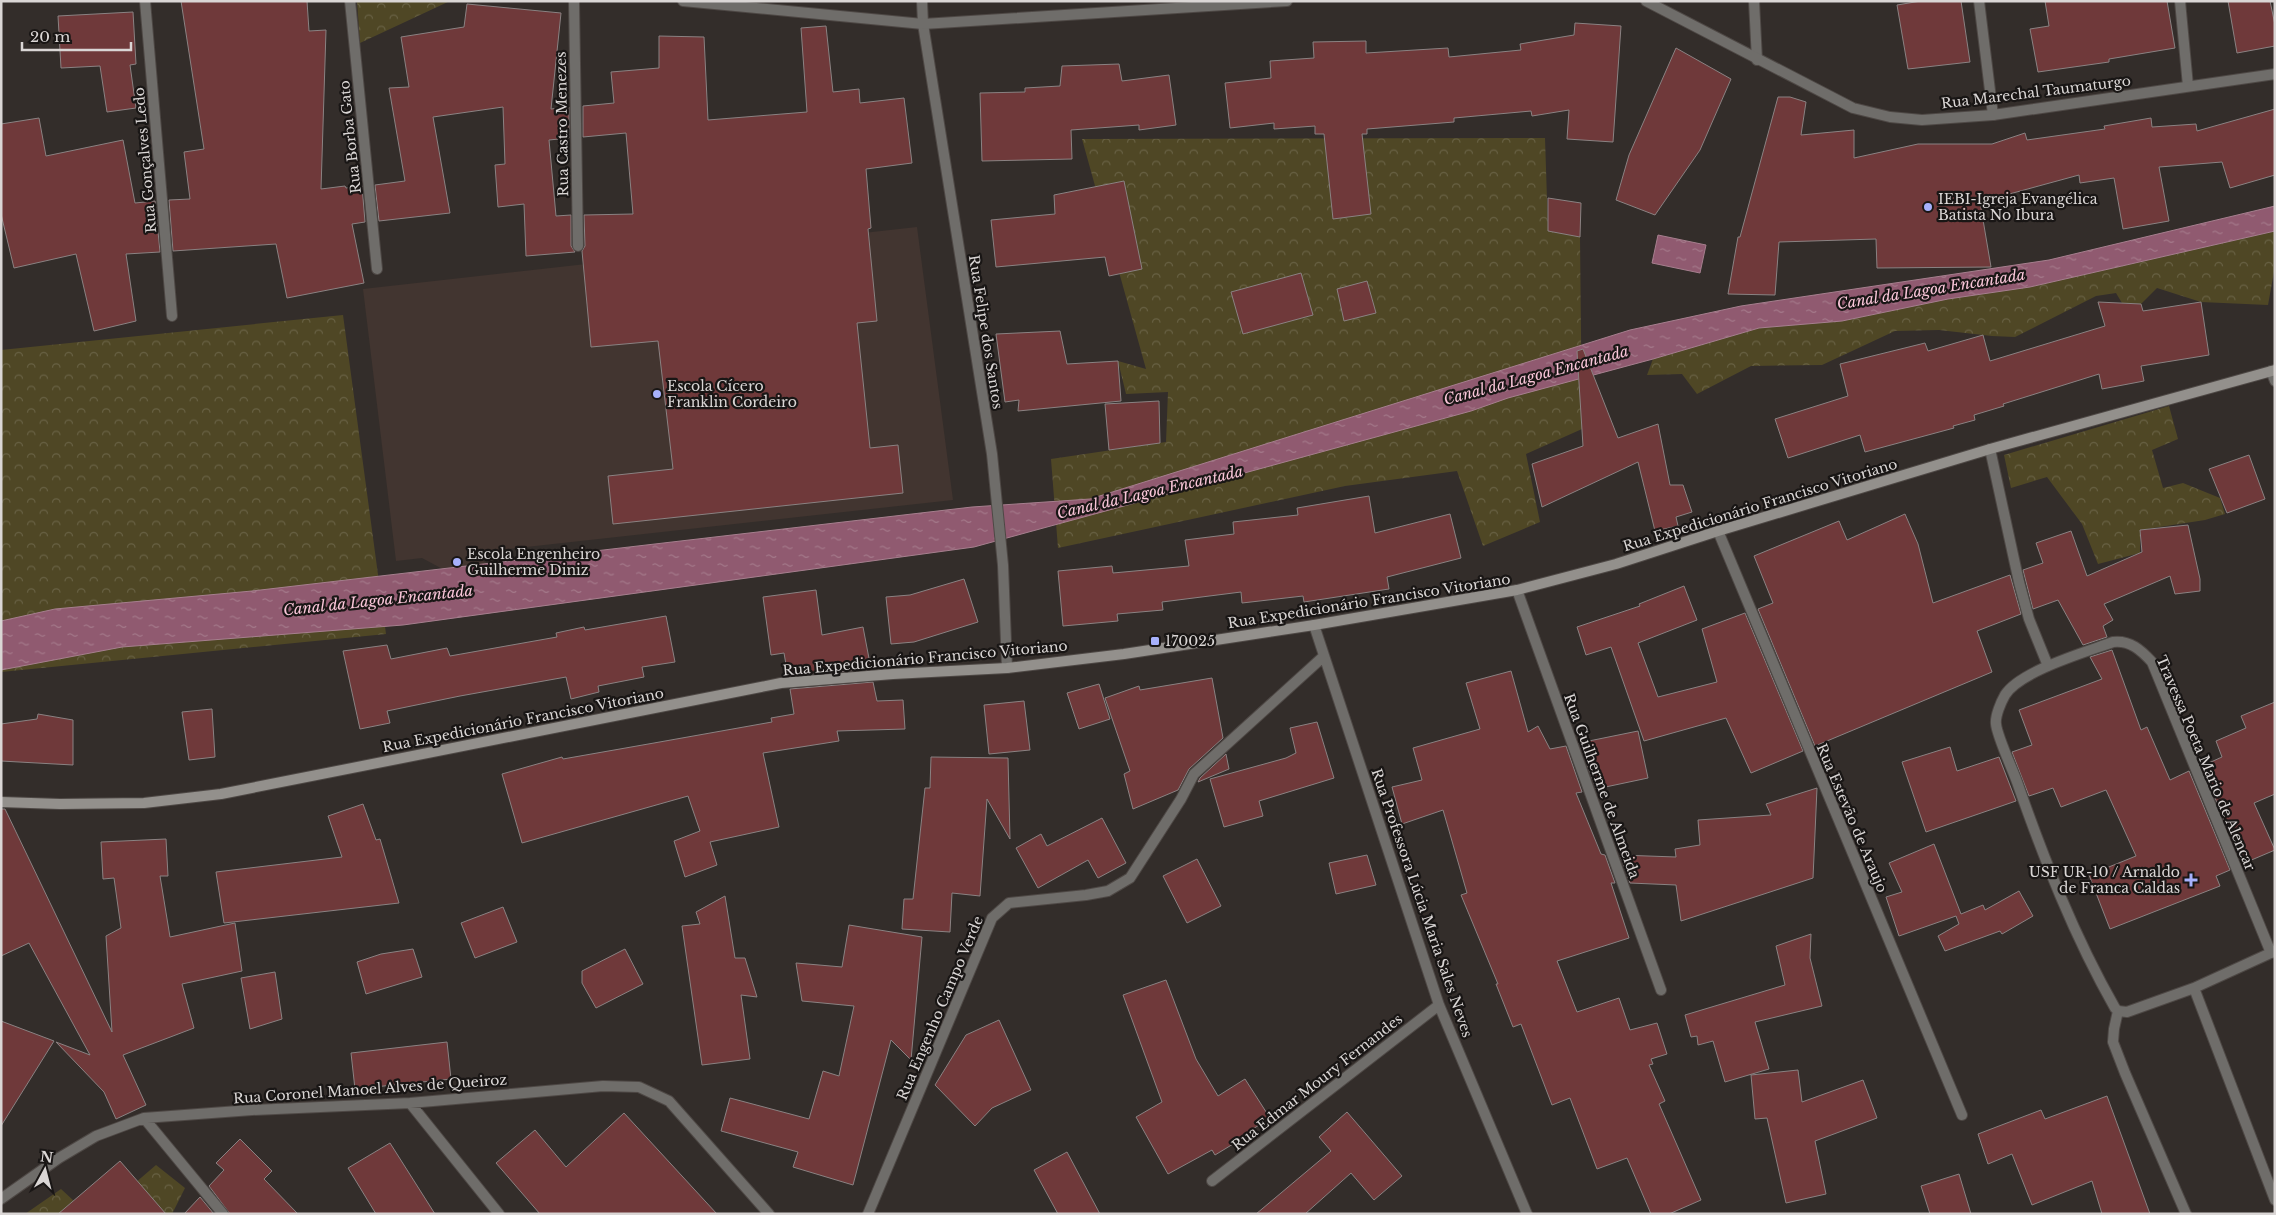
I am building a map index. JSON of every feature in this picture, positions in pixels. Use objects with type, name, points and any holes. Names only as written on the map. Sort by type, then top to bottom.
[{"type":"main road","name":"Rua Expedicionário Francisco Vitoriano","points":[[1,802],[60,804],[144,803],[221,794],[781,683],[893,674],[1007,668],[1124,654],[1314,625],[1517,590],[1616,564],[1718,531],[1990,449],[2274,374]]},
{"type":"street","name":"Rua Gonçalves Ledo","points":[[145,1],[172,316]]},
{"type":"street","name":"Rua Borba Gato","points":[[350,1],[377,269]]},
{"type":"street","name":"Rua Castro Menezes","points":[[574,1],[578,246]]},
{"type":"street","points":[[683,1],[923,24],[1287,1]]},
{"type":"street","name":"Rua Felipe dos Santos","points":[[922,1],[923,24],[992,454],[1003,565],[1007,668]]},
{"type":"street","name":"Rua Marechal Taumaturgo","points":[[1646,1],[1853,108],[1890,117],[1922,120],[1993,114],[2275,74]]},
{"type":"street","points":[[1754,1],[1757,60]]},
{"type":"street","points":[[1979,1],[1993,114]]},
{"type":"street","points":[[2180,1],[2188,86]]},
{"type":"street","points":[[1990,449],[2019,582],[2029,619],[2048,666],[2013,686],[2006,695],[1996,724],[2065,908],[2094,970],[2118,1011],[2113,1042],[2186,1214]]},
{"type":"street","name":"Rua Estevão de Araujo","points":[[1718,531],[1962,1115]]},
{"type":"street","name":"Rua Guilherme de Almeida","points":[[1517,590],[1660,990]]},
{"type":"street","name":"Rua Professora Lúcia Maria Sales Neves","points":[[1314,625],[1439,1005],[1524,1213]]},
{"type":"street","name":"Travessa Poeta Mario de Alencar","points":[[2048,666],[2113,642],[2121,641],[2142,651],[2152,662],[2273,952]]},
{"type":"street","name":"Rua Engenho Campo Verde","points":[[868,1214],[992,918],[1010,903],[1108,891],[1130,878],[1181,799],[1194,774],[1324,656]]},
{"type":"street","points":[[2118,1011],[2127,1012],[2194,988],[2273,952]]},
{"type":"street","points":[[2194,988],[2275,1200]]},
{"type":"street","name":"Rua Edmar Moury Fernandes","points":[[1212,1181],[1439,1005]]},
{"type":"street","name":"Rua Coronel Manoel Alves de Queiroz","points":[[1,1199],[59,1158],[96,1136],[144,1118],[252,1110],[410,1103],[603,1086],[639,1087],[669,1101],[769,1214]]},
{"type":"street","points":[[410,1103],[499,1214]]},
{"type":"street","points":[[144,1118],[222,1214]]},
{"type":"shaded area","name":"Escola Cícero Franklin Cordeiro","points":[[917,227],[953,500],[471,553],[491,566],[480,589],[422,558],[396,561],[363,289]]},
{"type":"green space","points":[[357,1],[450,1],[360,43]]},
{"type":"green space","points":[[1545,138],[1548,231],[1580,237],[1582,429],[1526,454],[1540,522],[1483,546],[1457,471],[1345,486],[1058,548],[1051,459],[1166,442],[1168,392],[1126,394],[1118,361],[1146,369],[1082,139]]},
{"type":"green space","points":[[2275,231],[2275,266],[2268,305],[2201,302],[2157,288],[2141,304],[2122,303],[2116,293],[2096,296],[2015,337],[1939,330],[1895,331],[1822,365],[1751,366],[1697,394],[1682,374],[1647,375],[1653,359],[1759,328],[1842,321],[1948,299],[2030,287]]},
{"type":"green space","points":[[343,315],[386,634],[1,672],[1,350]]},
{"type":"green space","points":[[2169,406],[2178,439],[2152,450],[2163,488],[2183,483],[2220,498],[2225,514],[2205,520],[2140,530],[2140,553],[2098,564],[2082,524],[2047,477],[2011,488],[2004,455]]},
{"type":"green space","points":[[156,1165],[185,1188],[172,1214],[99,1214]]},
{"type":"green space","points":[[61,1189],[88,1214],[25,1214]]},
{"type":"water","name":"Canal da Lagoa Encantada","points":[[2275,206],[2275,231],[2030,287],[1948,299],[1842,321],[1759,328],[1508,398],[1471,411],[974,547],[403,625],[122,647],[1,670],[1,621],[55,609],[252,591],[972,507],[1090,499],[1630,330],[1741,306],[2049,260]]},
{"type":"water","points":[[1658,235],[1706,245],[1700,273],[1652,263]]},
{"type":"building","points":[[181,1],[307,1],[309,31],[326,30],[321,189],[362,186],[365,222],[352,224],[364,283],[287,298],[276,244],[173,251],[169,200],[190,199],[184,152],[204,149]]},
{"type":"building","points":[[1921,1],[1961,1],[1970,62],[1908,69],[1897,5]]},
{"type":"building","points":[[2045,1],[2167,1],[2175,48],[2109,59],[2109,62],[2038,72],[2030,29],[2049,26]]},
{"type":"building","points":[[2228,1],[2270,1],[2275,25],[2275,46],[2237,53]]},
{"type":"building","points":[[467,4],[561,13],[551,109],[569,107],[569,138],[549,140],[556,216],[571,215],[571,246],[575,252],[526,256],[524,204],[498,207],[495,165],[505,164],[503,107],[433,117],[450,213],[379,221],[375,185],[405,181],[389,88],[409,87],[401,37],[464,27]]},
{"type":"building","points":[[133,12],[136,64],[130,65],[136,108],[107,112],[100,66],[61,68],[58,16]]},
{"type":"building","points":[[1575,23],[1621,26],[1613,142],[1567,139],[1569,110],[1532,116],[1531,111],[1454,118],[1454,122],[1367,129],[1367,134],[1362,134],[1371,214],[1333,219],[1324,134],[1315,134],[1315,126],[1274,129],[1274,123],[1230,128],[1225,83],[1271,78],[1270,61],[1314,58],[1313,42],[1366,41],[1366,53],[1448,48],[1449,57],[1521,50],[1520,44],[1574,35]]},
{"type":"building","points":[[826,26],[833,92],[859,89],[860,103],[904,98],[912,163],[866,169],[871,228],[868,229],[877,321],[857,323],[870,448],[898,445],[903,493],[613,524],[608,476],[673,469],[658,341],[591,347],[582,251],[585,246],[584,215],[633,214],[626,133],[583,137],[583,106],[614,103],[611,72],[659,68],[659,36],[704,37],[708,120],[807,112],[801,28]]},
{"type":"building","points":[[1676,48],[1731,79],[1700,150],[1655,215],[1616,200],[1629,155]]},
{"type":"building","points":[[1119,64],[1122,81],[1169,75],[1176,125],[1139,130],[1139,125],[1071,130],[1072,159],[982,161],[980,93],[1025,92],[1025,88],[1060,86],[1062,66]]},
{"type":"building","points":[[1778,97],[1790,97],[1806,102],[1801,135],[1854,130],[1854,158],[1918,144],[1992,144],[2025,133],[2027,140],[2105,129],[2104,126],[2151,118],[2152,127],[2196,124],[2197,131],[2275,109],[2275,175],[2230,188],[2222,162],[2159,167],[2169,221],[2123,229],[2114,178],[2080,183],[2079,175],[1980,202],[1991,267],[1877,268],[1876,239],[1779,242],[1775,295],[1728,294],[1738,237],[1740,237]]},
{"type":"building","points":[[39,118],[46,156],[123,140],[135,203],[155,201],[160,252],[126,254],[136,321],[94,331],[76,254],[14,268],[1,214],[1,124]]},
{"type":"building","points":[[1124,181],[1142,269],[1109,276],[1105,257],[996,267],[991,220],[1055,214],[1054,195]]},
{"type":"building","points":[[1548,198],[1581,203],[1580,237],[1548,231]]},
{"type":"building","points":[[1301,273],[1313,315],[1243,334],[1231,292]]},
{"type":"building","points":[[1367,281],[1376,313],[1344,321],[1337,289]]},
{"type":"building","points":[[2098,302],[2141,304],[2143,311],[2201,302],[2209,355],[2141,366],[2144,381],[2102,389],[2099,374],[2003,404],[2004,406],[1974,415],[1975,420],[1953,426],[1954,428],[1865,452],[1860,435],[1788,458],[1775,419],[1848,396],[1840,364],[1925,343],[1928,351],[1983,335],[1990,361],[2105,326]]},
{"type":"building","points":[[1060,331],[1067,364],[1118,361],[1121,401],[1018,411],[1019,400],[1005,402],[996,334]]},
{"type":"building","points":[[1583,349],[1618,438],[1658,424],[1670,485],[1683,485],[1692,512],[1676,517],[1678,526],[1655,531],[1638,462],[1542,507],[1532,464],[1583,446],[1577,351]]},
{"type":"building","points":[[1159,401],[1160,443],[1109,450],[1105,404]]},
{"type":"building","points":[[2249,455],[2265,499],[2227,513],[2209,469]]},
{"type":"building","points":[[1369,496],[1375,533],[1450,514],[1461,558],[1387,577],[1389,589],[1304,602],[1303,596],[1242,603],[1241,592],[1162,602],[1163,610],[1117,614],[1118,621],[1063,626],[1058,571],[1112,566],[1113,573],[1189,566],[1185,540],[1234,534],[1233,522],[1298,515],[1297,508]]},
{"type":"building","points":[[1905,514],[1918,544],[1933,603],[2010,575],[2021,614],[1977,631],[1992,672],[1815,746],[1758,609],[1773,603],[1754,556],[1839,521],[1847,540]]},
{"type":"building","points":[[2188,525],[2200,579],[2200,591],[2175,594],[2170,576],[2104,604],[2113,620],[2103,626],[2107,637],[2083,645],[2058,600],[2033,609],[2023,570],[2043,563],[2036,543],[2071,531],[2087,576],[2142,552],[2140,530]]},
{"type":"building","points":[[964,579],[978,622],[914,642],[891,644],[886,597],[910,595]]},
{"type":"building","points":[[1684,586],[1697,620],[1638,643],[1658,697],[1717,682],[1702,629],[1745,613],[1803,751],[1751,773],[1726,718],[1644,741],[1611,647],[1586,655],[1577,627],[1640,606],[1639,604]]},
{"type":"building","points":[[816,590],[822,635],[863,627],[871,669],[788,676],[784,653],[771,655],[763,597]]},
{"type":"building","points":[[666,616],[675,662],[642,667],[644,677],[598,686],[599,692],[571,699],[566,677],[460,696],[387,711],[390,723],[360,729],[343,651],[387,645],[391,659],[447,648],[450,656],[557,637],[556,633],[584,627],[585,630]]},
{"type":"building","points":[[2112,650],[2141,730],[2147,727],[2170,780],[2189,771],[2230,870],[2216,876],[2220,886],[2110,929],[2089,875],[2136,856],[2106,790],[2061,807],[2053,788],[2029,796],[2012,752],[2032,745],[2019,710],[2102,679],[2090,657]]},
{"type":"building","points":[[1511,671],[1528,732],[1538,726],[1550,749],[1566,746],[1582,792],[1576,793],[1601,854],[1605,855],[1615,883],[1611,883],[1629,938],[1557,961],[1577,1012],[1619,998],[1630,1030],[1657,1023],[1667,1054],[1651,1059],[1653,1064],[1649,1065],[1665,1101],[1659,1104],[1701,1200],[1669,1214],[1651,1214],[1627,1158],[1597,1169],[1570,1098],[1552,1105],[1521,1024],[1513,1027],[1496,984],[1498,984],[1461,895],[1467,893],[1443,810],[1402,824],[1392,787],[1422,780],[1413,748],[1480,729],[1466,683]]},
{"type":"building","points":[[1212,678],[1223,738],[1189,769],[1178,790],[1133,809],[1124,774],[1130,771],[1105,698],[1139,686],[1140,690]]},
{"type":"building","points":[[873,682],[877,701],[903,700],[905,729],[837,731],[839,741],[763,753],[779,827],[710,842],[717,865],[685,877],[674,841],[700,831],[688,796],[522,843],[502,774],[562,757],[563,759],[772,722],[771,718],[794,714],[790,689]]},
{"type":"building","points":[[1099,684],[1110,719],[1079,729],[1067,693]]},
{"type":"building","points":[[1024,701],[1030,750],[989,754],[984,705]]},
{"type":"building","points":[[2275,702],[2275,794],[2254,803],[2275,850],[2242,864],[2202,766],[2222,757],[2216,741],[2246,728],[2241,716]]},
{"type":"building","points":[[212,709],[215,757],[189,760],[182,712]]},
{"type":"building","points":[[38,714],[73,720],[73,765],[1,761],[1,724],[37,719]]},
{"type":"building","points":[[1317,722],[1334,778],[1259,801],[1263,816],[1224,827],[1210,779],[1286,758],[1296,753],[1290,728]]},
{"type":"building","points":[[1638,731],[1648,778],[1596,789],[1579,743]]},
{"type":"building","points":[[1950,747],[1957,771],[1999,757],[2016,801],[1926,832],[1902,762]]},
{"type":"building","points":[[1226,754],[1229,769],[1198,782],[1200,778]]},
{"type":"building","points":[[931,757],[1008,758],[1010,839],[987,799],[980,896],[952,893],[950,932],[902,929],[904,899],[913,899],[925,788],[930,788]]},
{"type":"building","points":[[1817,788],[1813,878],[1681,921],[1676,885],[1630,883],[1620,855],[1676,857],[1675,849],[1700,845],[1698,820],[1771,815],[1766,804]]},
{"type":"building","points":[[363,804],[376,840],[380,839],[399,903],[224,923],[216,872],[342,857],[328,816]]},
{"type":"building","points":[[1,809],[5,809],[112,1032],[106,936],[121,928],[114,878],[103,879],[101,842],[166,839],[168,876],[160,876],[170,937],[235,923],[242,971],[182,984],[194,1028],[123,1055],[146,1105],[116,1119],[104,1092],[56,1042],[90,1055],[29,943],[1,956]]},
{"type":"building","points":[[1102,818],[1126,863],[1098,878],[1088,860],[1038,888],[1016,848],[1041,834],[1047,846]]},
{"type":"building","points":[[1934,844],[1961,914],[1983,905],[1985,910],[2019,891],[2033,916],[2002,934],[2000,931],[1945,951],[1938,936],[1959,924],[1956,916],[1899,936],[1886,897],[1902,892],[1889,863]]},
{"type":"building","points":[[1367,855],[1376,885],[1336,894],[1329,863]]},
{"type":"building","points":[[1197,859],[1221,906],[1187,923],[1163,876]]},
{"type":"building","points":[[725,896],[735,958],[745,958],[757,997],[741,995],[750,1059],[702,1065],[682,926],[700,924],[696,912]]},
{"type":"building","points":[[503,907],[517,942],[475,958],[461,923]]},
{"type":"building","points":[[849,925],[922,937],[911,1060],[891,1040],[853,1185],[793,1167],[798,1152],[721,1131],[730,1098],[809,1119],[823,1071],[839,1076],[854,1006],[802,1001],[796,963],[842,967]]},
{"type":"building","points":[[1811,934],[1810,958],[1822,1006],[1755,1022],[1769,1069],[1725,1082],[1713,1041],[1698,1045],[1697,1036],[1691,1037],[1685,1015],[1785,985],[1776,946]]},
{"type":"building","points":[[413,949],[422,977],[366,994],[357,962],[381,954]]},
{"type":"building","points":[[625,949],[643,984],[596,1008],[582,983],[582,971]]},
{"type":"building","points":[[275,972],[282,1019],[250,1029],[241,978]]},
{"type":"building","points":[[1166,980],[1196,1059],[1218,1096],[1245,1079],[1270,1118],[1242,1136],[1243,1138],[1215,1155],[1212,1150],[1168,1174],[1136,1117],[1162,1102],[1123,995]]},
{"type":"building","points":[[999,1020],[1031,1090],[992,1108],[975,1126],[935,1085],[966,1035]]},
{"type":"building","points":[[1,1021],[54,1041],[1,1126]]},
{"type":"building","points":[[447,1042],[451,1079],[355,1089],[351,1053]]},
{"type":"building","points":[[1798,1070],[1802,1102],[1863,1080],[1877,1118],[1815,1141],[1826,1194],[1786,1203],[1767,1118],[1755,1119],[1751,1075]]},
{"type":"building","points":[[2107,1096],[2150,1214],[2102,1214],[2092,1181],[2032,1205],[2012,1154],[1988,1164],[1978,1134],[2041,1110],[2045,1119]]},
{"type":"building","points":[[1347,1112],[1402,1176],[1374,1200],[1351,1173],[1305,1214],[1256,1214],[1331,1151],[1319,1137]]},
{"type":"building","points":[[624,1113],[717,1214],[540,1214],[496,1163],[535,1130],[566,1167]]},
{"type":"building","points":[[240,1139],[272,1171],[264,1179],[298,1214],[230,1214],[209,1186],[224,1170],[216,1163]]},
{"type":"building","points":[[390,1143],[435,1214],[376,1214],[348,1168]]},
{"type":"building","points":[[1067,1152],[1100,1214],[1058,1214],[1034,1170]]},
{"type":"building","points":[[120,1161],[166,1214],[58,1214]]},
{"type":"building","points":[[1959,1174],[1971,1214],[1930,1214],[1921,1186]]},
{"type":"building","points":[[200,1197],[214,1214],[184,1214]]},
{"type":"place","name":"IEBI-Igreja Evangélica Batista No Ibura","points":[[1928,207]]},
{"type":"place","name":"Escola Cícero Franklin Cordeiro","points":[[657,394]]},
{"type":"place","name":"Escola Engenheiro Guilherme Diniz","points":[[457,562]]},
{"type":"place","name":"170025","points":[[1155,641]]},
{"type":"place","name":"USF UR-10 / Arnaldo de Franca Caldas","points":[[2191,880]]}]
